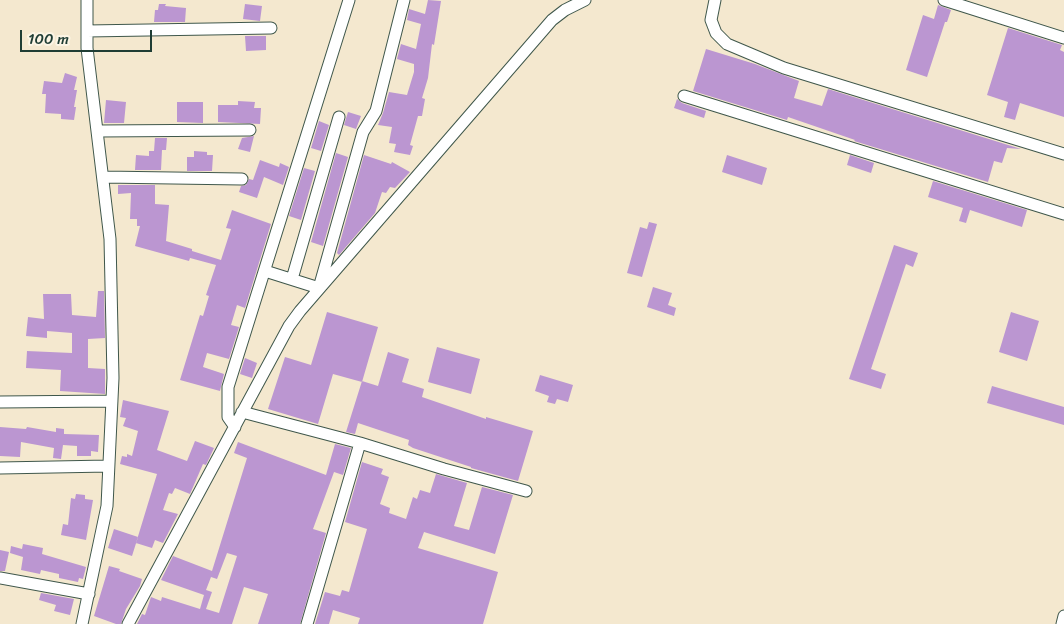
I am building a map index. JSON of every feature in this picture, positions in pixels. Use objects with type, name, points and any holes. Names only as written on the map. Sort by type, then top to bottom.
[{"type":"street","points":[[82,624],[105,515],[112,401],[110,239],[88,48],[87,0]]},
{"type":"street","points":[[234,427],[228,416],[228,387],[349,0]]},
{"type":"street","points":[[319,288],[363,132],[376,111],[404,0]]},
{"type":"street","points":[[560,0],[562,12]]},
{"type":"street","points":[[128,624],[289,326],[300,310],[547,26],[562,12],[586,0]]},
{"type":"street","points":[[715,0],[711,20],[716,33],[727,44],[784,68],[1064,154]]},
{"type":"street","points":[[944,0],[1064,38]]},
{"type":"street","points":[[87,30],[271,28]]},
{"type":"street","points":[[684,96],[1064,214]]},
{"type":"street","points":[[292,279],[339,117]]},
{"type":"street","points":[[98,131],[250,130]]},
{"type":"street","points":[[104,177],[242,179]]},
{"type":"street","points":[[265,271],[319,288]]},
{"type":"street","points":[[0,402],[112,401]]},
{"type":"street","points":[[242,412],[360,443],[444,469],[526,491]]},
{"type":"street","points":[[307,624],[360,443]]},
{"type":"street","points":[[0,468],[108,466]]},
{"type":"street","points":[[0,578],[89,594]]},
{"type":"street","points":[[1062,624],[1064,616]]},
{"type":"building","points":[[428,0],[441,1],[434,45],[432,44],[428,78],[422,98],[425,99],[422,116],[418,116],[410,145],[413,146],[410,155],[394,152],[396,144],[389,143],[392,127],[378,125],[389,92],[407,95],[414,72],[414,64],[397,59],[401,44],[416,49],[421,24],[407,20],[409,9],[425,14]]},
{"type":"building","points":[[159,4],[186,8],[185,22],[154,22],[155,10],[158,10]]},
{"type":"building","points":[[245,4],[262,6],[260,21],[243,19]]},
{"type":"building","points":[[938,5],[951,10],[947,22],[945,22],[927,77],[906,70],[923,15],[934,19]]},
{"type":"building","points":[[1008,28],[1062,45],[1060,50],[1064,52],[1064,117],[1020,103],[1015,120],[1004,117],[1008,102],[987,95]]},
{"type":"building","points":[[245,36],[266,36],[266,50],[246,51]]},
{"type":"building","points":[[706,49],[755,64],[799,81],[794,98],[822,106],[828,89],[1021,149],[1007,148],[1002,163],[994,161],[988,182],[854,141],[788,117],[787,120],[693,91]]},
{"type":"building","points":[[65,73],[77,77],[74,90],[77,90],[74,120],[61,119],[61,114],[45,113],[46,94],[42,94],[44,81],[62,83]]},
{"type":"building","points":[[677,99],[682,103],[706,111],[704,118],[674,108]]},
{"type":"building","points":[[106,100],[126,102],[124,123],[104,123]]},
{"type":"building","points":[[238,101],[255,102],[254,108],[261,108],[260,124],[218,122],[218,105],[238,105]]},
{"type":"building","points":[[177,102],[203,102],[203,123],[177,122]]},
{"type":"building","points":[[348,112],[361,116],[356,129],[344,125]]},
{"type":"building","points":[[319,121],[329,125],[321,151],[311,148]]},
{"type":"building","points":[[254,136],[250,152],[238,149],[242,138]]},
{"type":"building","points":[[155,138],[167,138],[166,150],[162,150],[161,170],[135,170],[136,155],[149,156],[149,151],[154,151]]},
{"type":"building","points":[[194,151],[207,152],[207,155],[213,155],[212,171],[187,171],[187,157],[194,157]]},
{"type":"building","points":[[336,153],[348,157],[323,246],[311,242]]},
{"type":"building","points":[[364,155],[391,164],[392,162],[410,172],[395,188],[390,187],[386,193],[382,192],[375,213],[339,255],[337,253]]},
{"type":"building","points":[[727,155],[767,168],[762,185],[722,172]]},
{"type":"building","points":[[850,155],[874,163],[871,173],[847,165]]},
{"type":"building","points":[[260,160],[279,167],[280,163],[289,167],[283,185],[264,177],[257,198],[239,192],[241,186],[246,185],[249,179],[253,180]]},
{"type":"building","points":[[304,168],[315,171],[301,220],[289,216]]},
{"type":"building","points":[[933,181],[1027,210],[1022,227],[970,210],[966,223],[959,221],[963,208],[928,197]]},
{"type":"building","points":[[118,185],[155,185],[155,204],[169,205],[166,241],[221,260],[231,229],[226,228],[232,210],[271,224],[245,308],[237,305],[231,325],[239,327],[229,359],[207,353],[203,367],[224,374],[220,391],[180,380],[200,315],[203,316],[209,296],[206,295],[216,265],[190,258],[189,261],[135,246],[140,226],[137,226],[137,219],[130,219],[131,193],[118,194]]},
{"type":"building","points":[[649,222],[657,224],[642,277],[627,273],[640,227],[647,229]]},
{"type":"building","points":[[894,245],[918,253],[913,267],[906,264],[871,369],[886,374],[881,389],[849,379]]},
{"type":"building","points":[[653,287],[672,293],[668,305],[676,308],[674,316],[647,307]]},
{"type":"building","points":[[98,291],[104,291],[105,338],[88,339],[88,368],[105,369],[105,394],[60,391],[61,370],[26,368],[27,351],[72,353],[72,333],[47,331],[47,338],[26,336],[28,317],[44,319],[43,294],[71,294],[72,315],[96,317]]},
{"type":"building","points":[[327,312],[378,327],[362,382],[333,374],[318,424],[268,409],[285,357],[311,365]]},
{"type":"building","points":[[1011,312],[1039,321],[1027,361],[999,352]]},
{"type":"building","points":[[437,347],[480,359],[471,394],[428,382]]},
{"type":"building","points":[[388,352],[409,359],[402,382],[424,389],[422,397],[486,419],[486,417],[533,431],[518,481],[471,468],[413,448],[408,445],[409,440],[358,423],[355,434],[346,432],[362,381],[378,386]]},
{"type":"building","points":[[245,358],[257,363],[252,378],[240,374]]},
{"type":"building","points":[[540,375],[573,385],[568,402],[557,399],[555,404],[547,402],[549,396],[535,391]]},
{"type":"building","points":[[992,386],[1064,407],[1064,425],[987,403]]},
{"type":"building","points":[[123,400],[169,411],[157,450],[187,461],[195,441],[214,448],[206,465],[203,464],[190,494],[175,488],[172,494],[169,493],[163,510],[178,514],[163,543],[155,540],[152,548],[136,543],[157,474],[120,464],[122,456],[127,457],[127,454],[132,456],[138,431],[123,426],[126,418],[120,417]]},
{"type":"building","points":[[0,427],[26,429],[27,427],[56,432],[56,428],[64,429],[64,434],[99,435],[98,452],[91,451],[91,456],[77,456],[77,446],[63,445],[61,459],[53,458],[54,448],[21,442],[20,457],[0,456]]},
{"type":"building","points":[[238,442],[326,475],[335,444],[351,448],[343,475],[334,472],[313,529],[326,533],[300,624],[258,624],[268,594],[244,587],[232,624],[137,624],[142,614],[145,615],[151,597],[161,601],[162,597],[200,609],[204,595],[161,580],[173,556],[212,571],[247,458],[234,453]],"holes":[[[227,553],[237,556],[219,613],[206,609],[212,592],[206,590],[211,577],[217,579]]]},
{"type":"building","points":[[362,462],[383,469],[381,474],[389,477],[380,504],[390,508],[389,513],[406,519],[413,497],[417,499],[420,490],[430,493],[436,474],[467,483],[454,526],[469,530],[482,487],[513,495],[495,554],[424,532],[418,548],[498,572],[483,624],[358,624],[360,618],[333,610],[329,624],[315,624],[325,592],[340,596],[342,590],[349,592],[367,529],[345,522]]},
{"type":"building","points":[[76,494],[85,495],[85,499],[93,500],[86,540],[61,535],[63,524],[68,525],[71,498],[75,499]]},
{"type":"building","points":[[114,529],[138,537],[132,556],[108,548]]},
{"type":"building","points":[[23,544],[43,548],[42,554],[86,567],[83,579],[79,578],[78,582],[59,578],[59,574],[41,570],[40,574],[21,570],[23,557],[10,553],[11,546],[22,549]]},
{"type":"building","points":[[0,550],[9,552],[5,571],[0,571]]},
{"type":"building","points":[[109,566],[142,579],[140,586],[126,609],[121,624],[94,616]]},
{"type":"building","points":[[41,593],[74,599],[70,615],[54,611],[56,605],[39,600]]}]
